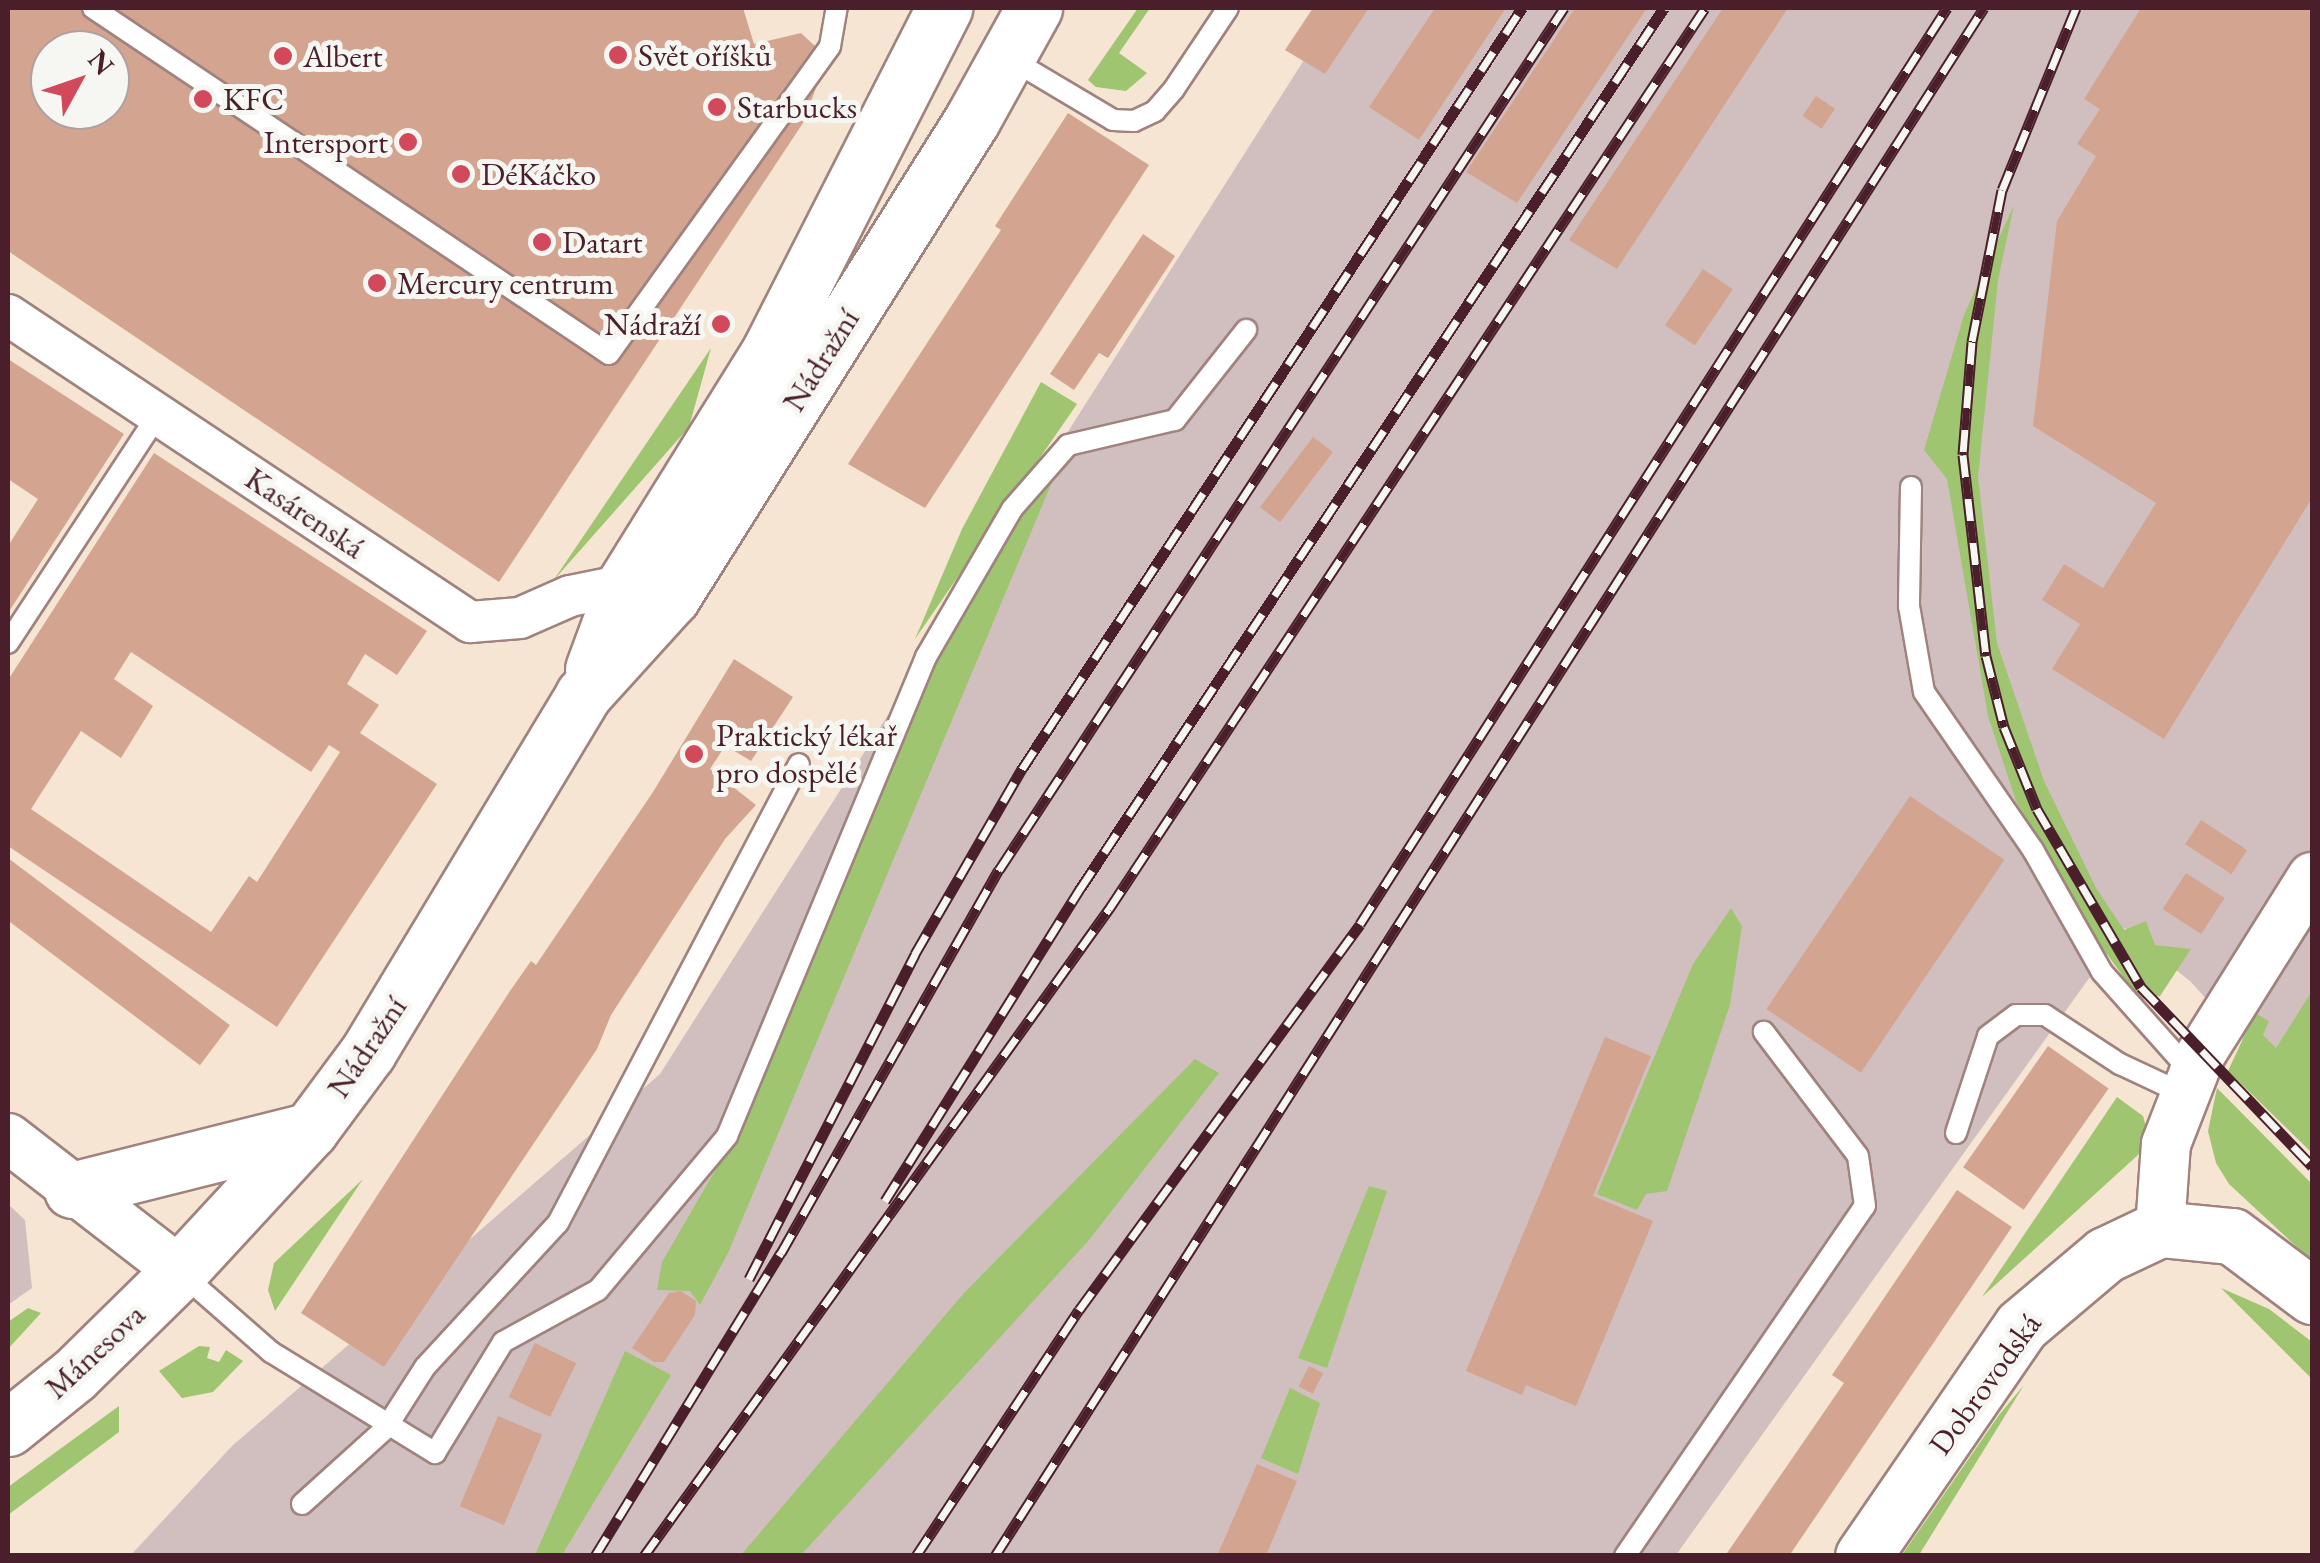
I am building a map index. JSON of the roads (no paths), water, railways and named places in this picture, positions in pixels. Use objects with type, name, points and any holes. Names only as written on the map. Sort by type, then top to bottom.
[{"type":"main road","name":"Nádražní","points":[[180,1271],[310,1130],[368,1052],[583,695],[624,585],[779,334],[944,8]]},
{"type":"main road","name":"Nádražní","points":[[583,695],[672,597],[1007,58],[1034,8]]},
{"type":"main road","points":[[72,1190],[310,1130]]},
{"type":"main road","points":[[2160,1230],[2232,1236],[2312,1296]]},
{"type":"main road","name":"Dobrovodská","points":[[1864,1556],[2020,1326],[2078,1274],[2160,1230]]},
{"type":"main road","name":"Mánesova","points":[[8,1428],[74,1375],[180,1271]]},
{"type":"street","name":"Kasárenská","points":[[8,315],[470,622],[520,618],[570,596],[624,585]]},
{"type":"street","points":[[2160,1230],[2166,1144],[2188,1084],[2230,1000],[2312,877]]},
{"type":"street","points":[[8,1138],[180,1271]]},
{"type":"lane","points":[[93,8],[609,354],[830,46],[837,8]]},
{"type":"lane","points":[[1007,58],[1113,120],[1134,121],[1156,111],[1228,8]]},
{"type":"lane","points":[[180,1271],[271,1352],[386,1428],[435,1453],[503,1342],[598,1290],[727,1136],[926,657],[1012,509],[1068,445],[1175,420],[1246,330]]},
{"type":"lane","points":[[8,642],[158,415]]},
{"type":"lane","points":[[1911,487],[1909,606],[1924,692],[2033,850],[2102,972],[2188,1084]]},
{"type":"lane","points":[[302,1504],[386,1428],[425,1367],[558,1224],[798,764]]},
{"type":"lane","points":[[1956,1133],[1988,1036],[2016,1015],[2045,1015],[2120,1064],[2188,1084]]},
{"type":"lane","points":[[1626,1556],[1865,1206],[1858,1156],[1764,1032]]},
{"type":"railway","points":[[749,1279],[915,954],[1022,769],[1522,8]]},
{"type":"railway","points":[[595,1556],[781,1253],[999,870],[1564,8]]},
{"type":"railway","points":[[885,1201],[1080,889],[1664,8]]},
{"type":"railway","points":[[644,1556],[1109,909],[1705,8]]},
{"type":"railway","points":[[916,1556],[1079,1310],[1360,924],[1947,8]]},
{"type":"railway","points":[[995,1556],[1984,8]]},
{"type":"railway","points":[[2076,8],[2002,190],[1972,342],[1963,455],[1986,656],[2004,727],[2037,809],[2141,987],[2312,1166]]},
{"type":"place","name":"Svět oříšků","points":[[618,55]]},
{"type":"place","name":"Albert","points":[[283,56]]},
{"type":"place","name":"KFC","points":[[203,99]]},
{"type":"place","name":"Starbucks","points":[[717,107]]},
{"type":"place","name":"Intersport","points":[[408,142]]},
{"type":"place","name":"DéKáčko","points":[[461,174]]},
{"type":"place","name":"Datart","points":[[542,242]]},
{"type":"place","name":"Mercury centrum","points":[[377,283]]},
{"type":"place","name":"Nádraží","points":[[721,324]]},
{"type":"place","name":"Praktický lékař pro dospělé","points":[[694,754]]}]
